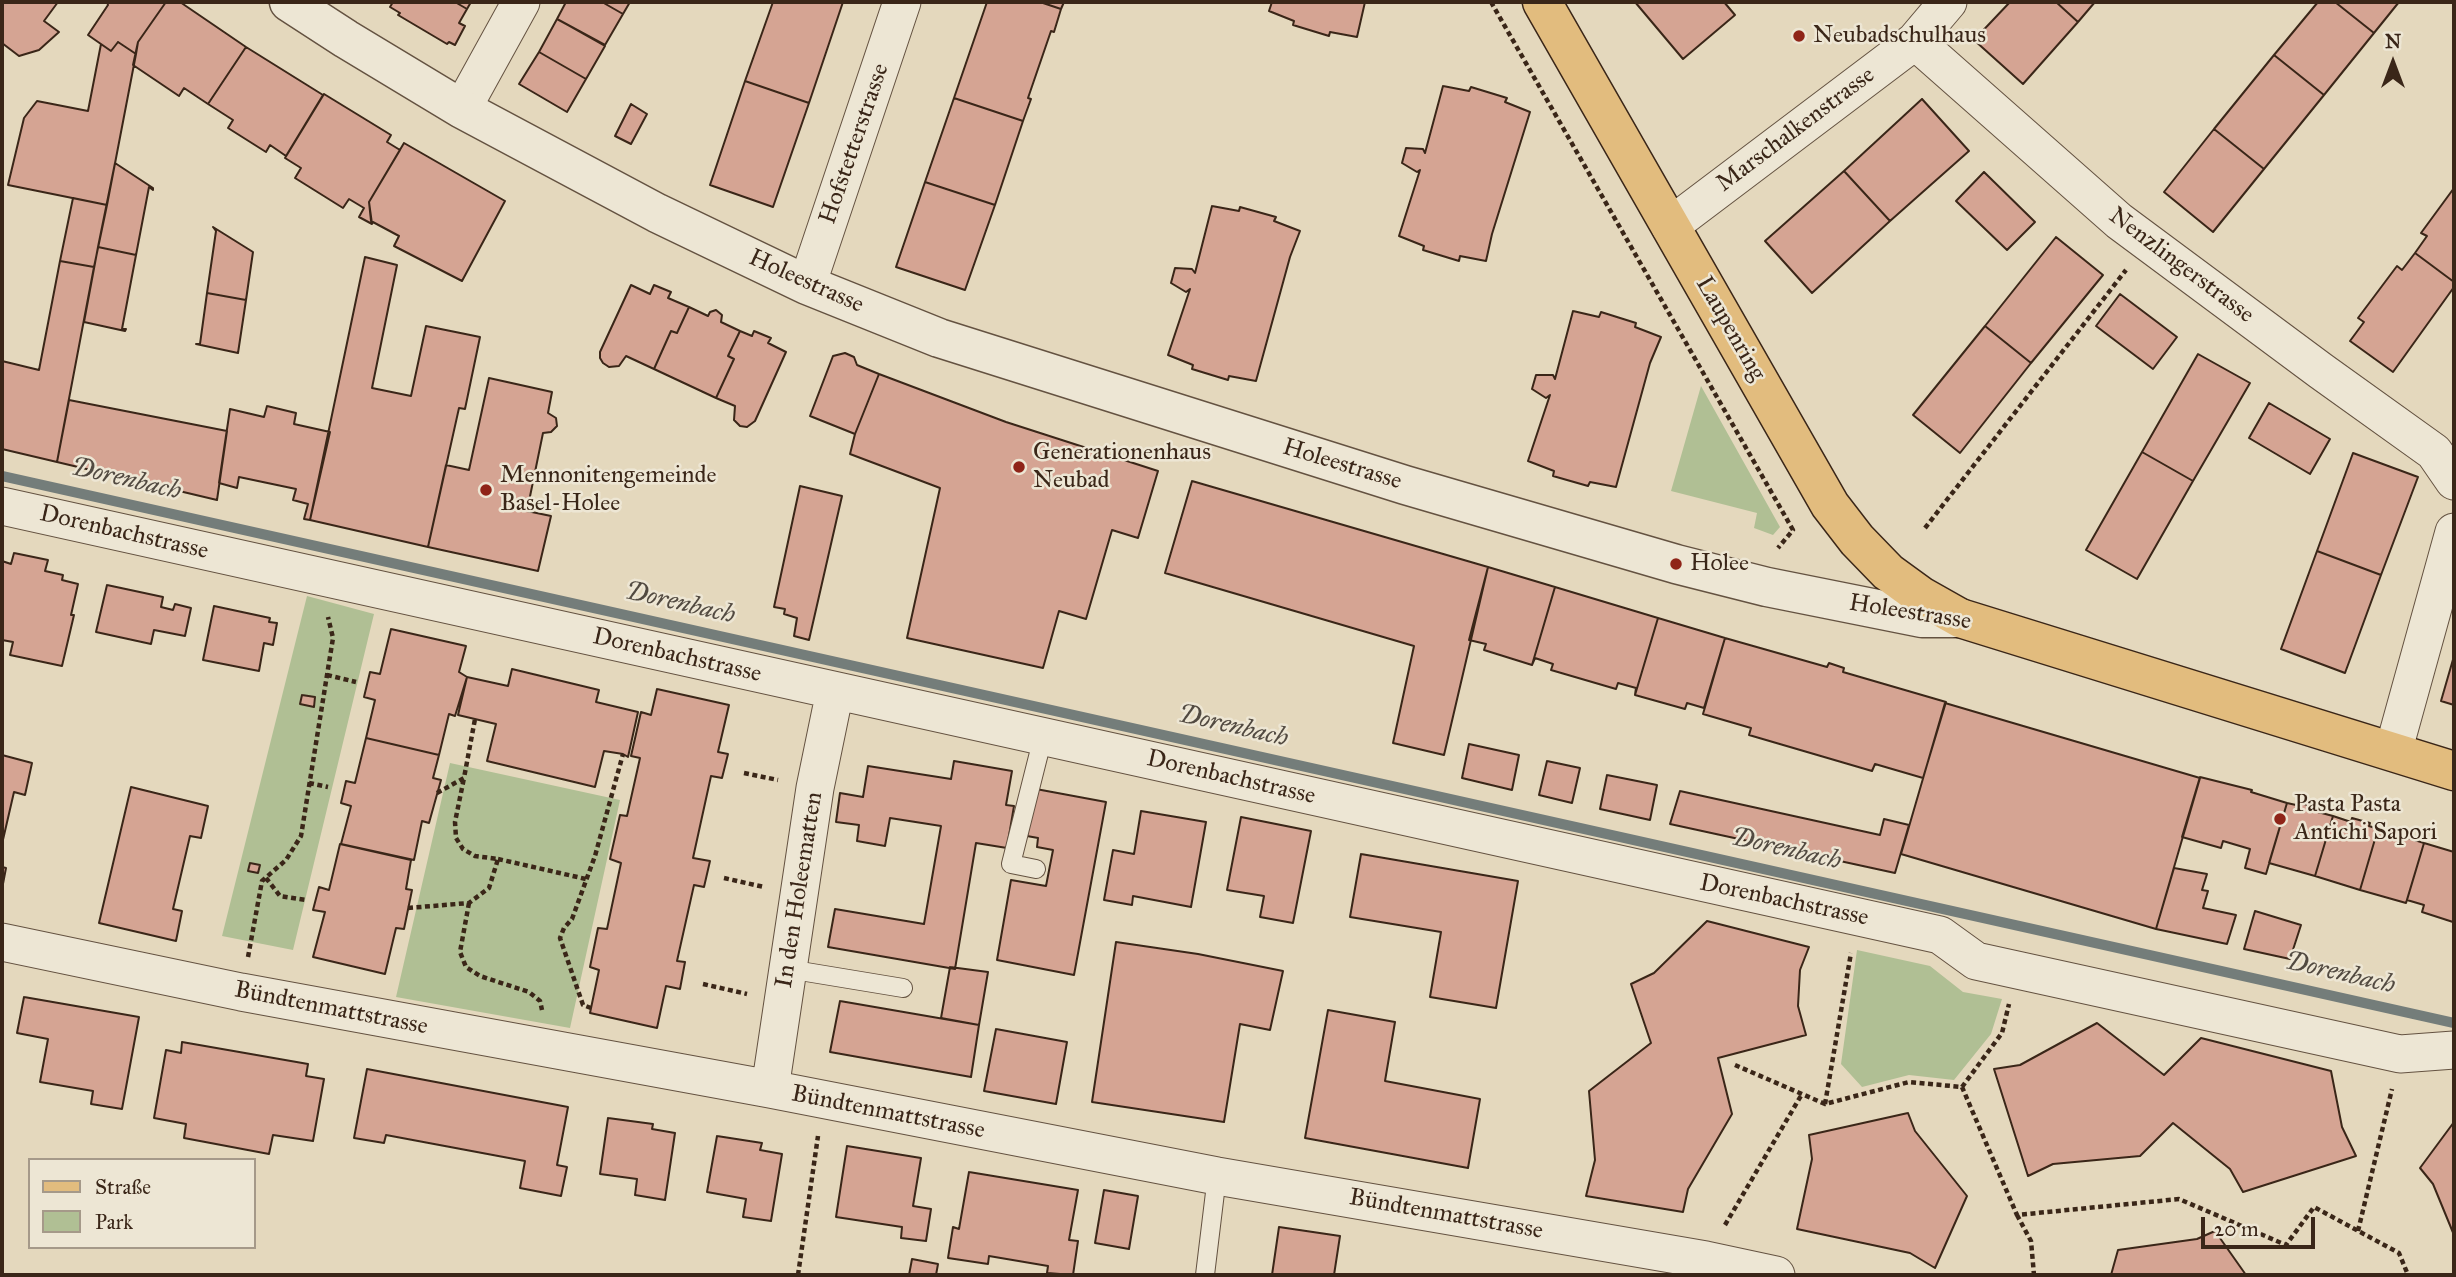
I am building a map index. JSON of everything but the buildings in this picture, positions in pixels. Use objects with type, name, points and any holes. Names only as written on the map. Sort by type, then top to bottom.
[{"type":"main road","name":"Laupenring","points":[[1542,2],[1830,505],[1857,540],[1888,572],[1921,596],[1961,618]]},
{"type":"main road","name":"Holeestrasse","points":[[1961,618],[2454,771]]},
{"type":"street","name":"Holeestrasse","points":[[289,2],[462,109],[657,213],[807,285],[939,338],[1405,485],[1651,556],[1767,587],[1871,608],[1922,618],[1961,618]]},
{"type":"street","points":[[462,109],[521,2]]},
{"type":"street","name":"Hofstetterstrasse","points":[[807,285],[902,2]]},
{"type":"street","name":"Marschalkenstrasse","points":[[1670,226],[1914,41],[1948,2]]},
{"type":"street","name":"Nenzlingerstrasse","points":[[1914,41],[2119,221],[2434,452],[2454,481]]},
{"type":"street","name":"Dorenbachstrasse","points":[[2,506],[1940,935],[1976,961],[2400,1054],[2454,1050]]},
{"type":"street","points":[[2393,752],[2454,532]]},
{"type":"street","name":"In den Holeematten","points":[[770,1089],[815,788],[835,691]]},
{"type":"street","name":"Bündtenmattstrasse","points":[[2,942],[241,992],[770,1089],[1217,1176],[1706,1259],[1776,1275]]},
{"type":"lane","points":[[1036,869],[1011,864],[1043,737]]},
{"type":"lane","points":[[788,969],[903,988]]},
{"type":"lane","points":[[1205,1275],[1217,1176]]},
{"type":"path","points":[[1491,2],[1793,530],[1778,548]]},
{"type":"path","points":[[1925,528],[2148,242]]},
{"type":"path","points":[[241,992],[262,881],[286,860],[301,836],[333,638],[324,603],[300,572]]},
{"type":"path","points":[[327,675],[356,682]]},
{"type":"path","points":[[475,719],[455,822],[456,838],[464,849],[475,856],[586,879]]},
{"type":"path","points":[[591,1008],[583,1004],[561,938],[564,928],[572,919],[595,856],[623,754]]},
{"type":"path","points":[[437,793],[464,778]]},
{"type":"path","points":[[309,783],[328,787]]},
{"type":"path","points":[[408,908],[469,903],[489,888],[498,859]]},
{"type":"path","points":[[266,878],[280,896],[306,900]]},
{"type":"path","points":[[469,903],[460,952],[467,967],[480,976],[528,992],[540,1001],[546,1027],[542,1048]]},
{"type":"path","points":[[1825,1104],[1857,917]]},
{"type":"path","points":[[1962,1087],[2002,1033],[2017,969]]},
{"type":"path","points":[[2358,1231],[2400,1054]]},
{"type":"path","points":[[1735,1065],[1825,1104],[1909,1082],[1962,1087]]},
{"type":"path","points":[[1962,1087],[2017,1215],[2031,1241],[2034,1275]]},
{"type":"path","points":[[1706,1259],[1802,1094]]},
{"type":"path","points":[[798,1275],[823,1101]]},
{"type":"path","points":[[2017,1215],[2179,1199],[2286,1245],[2314,1207],[2399,1253],[2408,1275]]},
{"type":"green space","points":[[1701,386],[1780,527],[1773,535],[1754,528],[1757,513],[1671,491]]},
{"type":"green space","points":[[307,596],[374,614],[293,950],[222,936]]},
{"type":"green space","points":[[450,763],[620,800],[570,1028],[396,997]]},
{"type":"green space","points":[[1857,950],[1930,966],[1963,992],[2002,999],[1991,1034],[1954,1080],[1909,1075],[1862,1087],[1841,1064]]},
{"type":"waterway","name":"Dorenbach","points":[[2,476],[2454,1023]]},
{"type":"place","name":"Neubadschulhaus","points":[[1799,36]]},
{"type":"place","name":"Generationenhaus Neubad","points":[[1019,467]]},
{"type":"place","name":"Mennonitengemeinde Basel-Holee","points":[[486,490]]},
{"type":"place","name":"Holee","points":[[1676,564]]},
{"type":"place","name":"Pasta Pasta Antichi Sapori","points":[[2280,819]]}]
